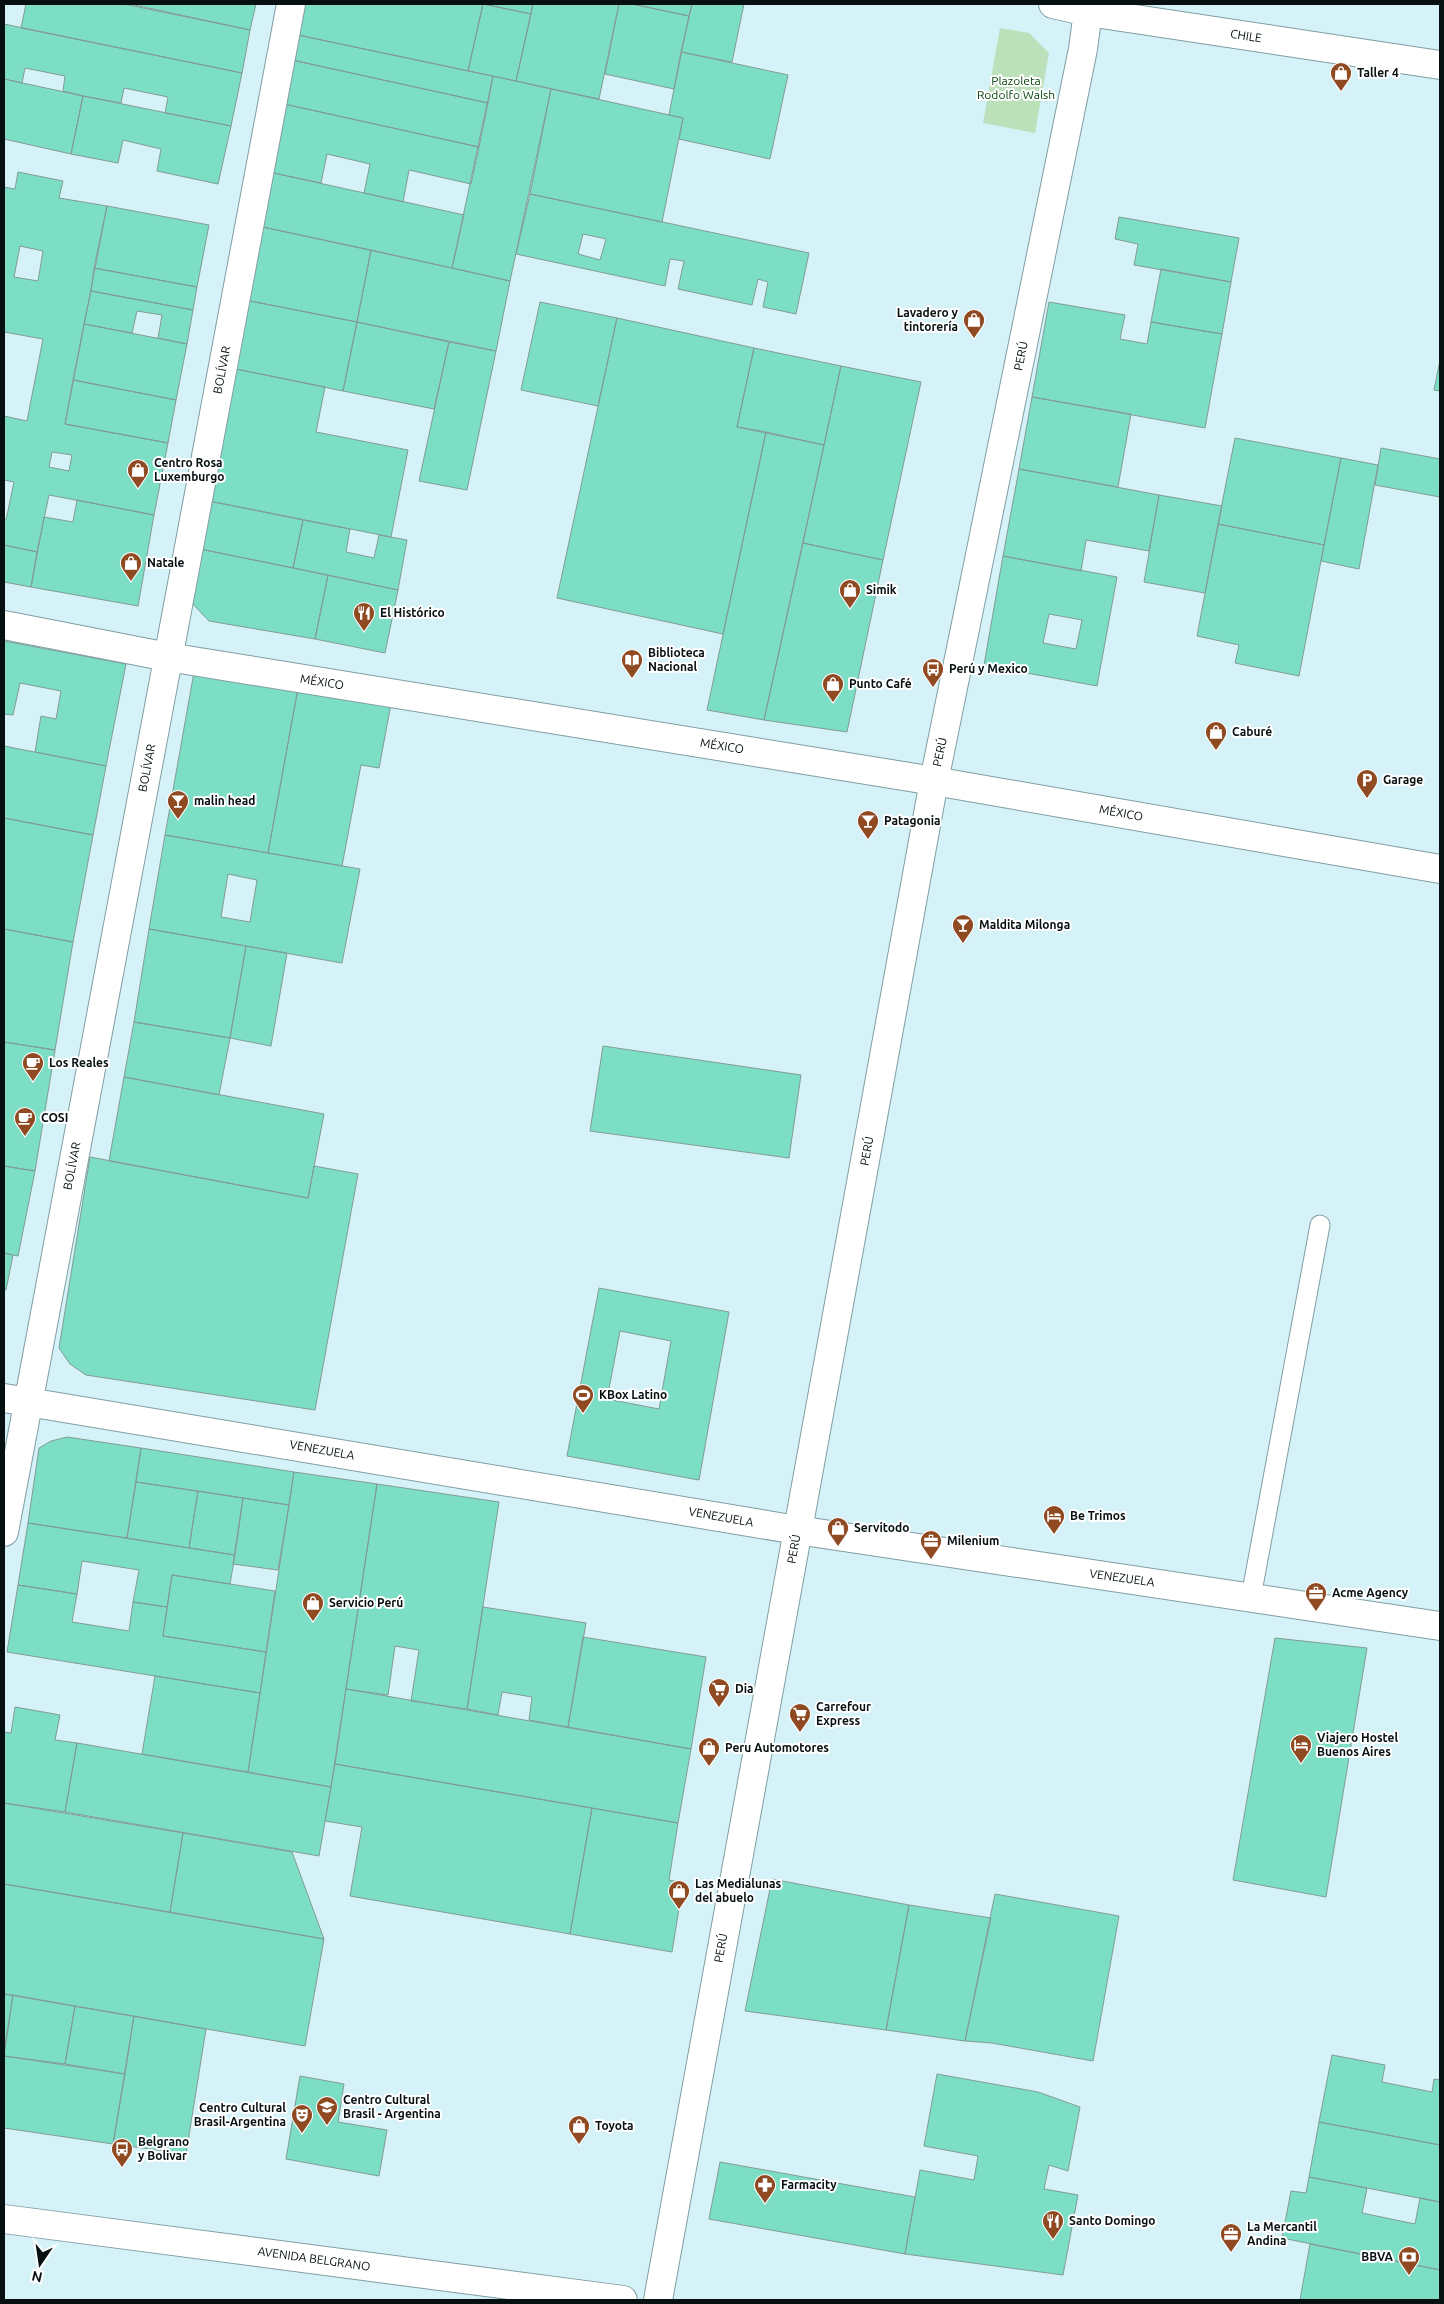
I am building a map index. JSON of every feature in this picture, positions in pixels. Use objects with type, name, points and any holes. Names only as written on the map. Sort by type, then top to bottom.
[{"type":"street","name":"BOLÍVAR","points":[[4,1532],[16,1400],[168,657],[291,4]]},
{"type":"street","name":"CHILE","points":[[1054,4],[1089,8],[1440,65]]},
{"type":"street","name":"PERÚ","points":[[658,2300],[934,780],[1081,59],[1089,8]]},
{"type":"street","name":"MÉXICO","points":[[4,625],[168,657],[934,780],[1440,869]]},
{"type":"street","name":"VENEZUELA","points":[[16,1400],[797,1530],[1440,1626]]},
{"type":"street","name":"AVENIDA BELGRANO","points":[[4,2219],[623,2300]]},
{"type":"lane","points":[[1251,1597],[1320,1225]]},
{"type":"green space","name":"Plazoleta Rodolfo Walsh","points":[[1000,28],[1029,33],[1049,53],[1035,133],[983,123]]},
{"type":"building","points":[[26,4],[124,4],[250,30],[242,73],[21,28]]},
{"type":"building","points":[[130,4],[256,4],[250,30]]},
{"type":"building","points":[[304,4],[483,4],[468,71],[298,35]]},
{"type":"building","points":[[483,4],[533,4],[531,14]]},
{"type":"building","points":[[483,4],[531,14],[516,81],[468,71]]},
{"type":"building","points":[[533,4],[619,4],[599,99],[516,81]]},
{"type":"building","points":[[619,4],[632,4],[689,16],[674,89],[605,74]]},
{"type":"building","points":[[632,4],[692,4],[689,16]]},
{"type":"building","points":[[692,4],[744,4],[732,62],[681,52]]},
{"type":"building","points":[[4,24],[242,73],[231,126],[165,113],[168,97],[124,88],[121,103],[83,96],[63,91],[65,76],[25,68],[22,83],[4,79]]},
{"type":"building","points":[[298,35],[493,76],[488,103],[292,60]]},
{"type":"building","points":[[681,52],[788,75],[770,159],[679,139],[683,118],[669,115]]},
{"type":"building","points":[[292,60],[488,103],[479,147],[284,104]]},
{"type":"building","points":[[493,76],[551,89],[510,281],[452,268]]},
{"type":"building","points":[[4,79],[83,96],[71,154],[4,139]]},
{"type":"building","points":[[551,89],[683,118],[662,222],[530,194]]},
{"type":"building","points":[[83,96],[231,126],[218,184],[157,171],[161,149],[123,140],[118,163],[71,154]]},
{"type":"building","points":[[284,104],[479,147],[471,184],[409,170],[403,202],[364,193],[370,164],[327,154],[321,183],[269,172]]},
{"type":"building","points":[[18,172],[63,181],[59,198],[107,206],[65,424],[168,443],[154,515],[49,495],[37,552],[4,545],[4,519],[6,520],[14,482],[4,480],[4,416],[27,421],[43,339],[4,332],[4,187],[15,189]],"holes":[[[20,246],[43,251],[38,281],[14,277]],[[52,452],[72,455],[69,471],[49,467]]]},
{"type":"building","points":[[269,172],[464,215],[452,268],[258,226]]},
{"type":"building","points":[[530,194],[809,253],[796,314],[763,307],[768,282],[758,279],[752,305],[678,289],[684,261],[670,259],[665,286],[516,254]],"holes":[[[583,234],[606,239],[600,260],[578,254]]]},
{"type":"building","points":[[107,206],[209,225],[197,287],[94,268]]},
{"type":"building","points":[[1119,217],[1239,238],[1231,282],[1134,265],[1138,244],[1115,239]]},
{"type":"building","points":[[258,226],[371,250],[357,322],[245,300]]},
{"type":"building","points":[[371,250],[510,281],[496,351],[357,322]]},
{"type":"building","points":[[94,268],[197,287],[193,310],[91,291]]},
{"type":"building","points":[[1161,269],[1231,282],[1222,334],[1151,322]]},
{"type":"building","points":[[91,291],[193,310],[187,344],[158,338],[162,315],[137,311],[132,333],[84,324]]},
{"type":"building","points":[[245,300],[357,322],[343,391],[231,368]]},
{"type":"building","points":[[540,302],[617,318],[598,406],[521,390]]},
{"type":"building","points":[[1049,302],[1125,315],[1120,339],[1147,344],[1151,322],[1222,334],[1205,428],[1032,397]]},
{"type":"building","points":[[617,318],[754,348],[737,427],[766,432],[723,634],[557,598]]},
{"type":"building","points":[[357,322],[449,342],[434,409],[343,391]]},
{"type":"building","points":[[84,324],[187,344],[176,400],[73,380]]},
{"type":"building","points":[[449,342],[496,351],[467,490],[419,481]]},
{"type":"building","points":[[754,348],[841,366],[824,445],[737,427]]},
{"type":"building","points":[[1440,360],[1440,391],[1434,390]]},
{"type":"building","points":[[841,366],[921,382],[883,560],[803,543]]},
{"type":"building","points":[[231,368],[325,387],[316,432],[408,450],[391,537],[204,500]]},
{"type":"building","points":[[73,380],[176,400],[168,443],[65,424]]},
{"type":"building","points":[[1032,397],[1131,414],[1118,487],[1019,469]]},
{"type":"building","points":[[766,432],[824,445],[764,720],[707,710]]},
{"type":"building","points":[[1235,438],[1341,458],[1324,545],[1218,524]]},
{"type":"building","points":[[1381,448],[1440,459],[1440,497],[1375,485]]},
{"type":"building","points":[[1341,458],[1378,465],[1359,569],[1321,561]]},
{"type":"building","points":[[1019,469],[1159,495],[1149,551],[1086,540],[1081,571],[1003,556]]},
{"type":"building","points":[[1159,495],[1222,506],[1205,593],[1144,582]]},
{"type":"building","points":[[77,500],[154,515],[138,606],[31,587],[44,517],[73,522]]},
{"type":"building","points":[[204,500],[303,520],[293,568],[195,548]]},
{"type":"building","points":[[303,520],[350,529],[346,552],[374,558],[379,535],[407,540],[398,590],[293,568]]},
{"type":"building","points":[[1218,524],[1324,545],[1299,676],[1235,663],[1239,645],[1197,636]]},
{"type":"building","points":[[803,543],[883,560],[847,732],[764,720]]},
{"type":"building","points":[[4,545],[37,552],[31,587],[4,582]]},
{"type":"building","points":[[195,548],[328,575],[315,639],[209,621],[188,599]]},
{"type":"building","points":[[1003,556],[1117,577],[1097,686],[984,665]],"holes":[[[1049,614],[1082,620],[1076,649],[1043,643]]]},
{"type":"building","points":[[328,575],[398,590],[385,653],[315,639]]},
{"type":"building","points":[[4,641],[126,664],[106,766],[35,752],[41,716],[56,719],[61,691],[20,683],[13,715],[4,714]]},
{"type":"building","points":[[194,672],[298,688],[268,853],[165,835]]},
{"type":"building","points":[[298,688],[391,704],[379,768],[361,765],[342,866],[268,853]]},
{"type":"building","points":[[4,746],[106,766],[93,835],[4,818]]},
{"type":"building","points":[[4,818],[93,835],[73,942],[4,929]]},
{"type":"building","points":[[165,835],[360,869],[342,963],[149,929]],"holes":[[[228,874],[257,880],[250,922],[221,917]]]},
{"type":"building","points":[[4,929],[73,942],[55,1050],[4,1042]]},
{"type":"building","points":[[149,929],[246,946],[230,1038],[134,1022]]},
{"type":"building","points":[[246,946],[287,953],[271,1046],[230,1038]]},
{"type":"building","points":[[134,1022],[230,1038],[219,1095],[124,1077]]},
{"type":"building","points":[[4,1042],[55,1050],[35,1171],[4,1166]]},
{"type":"building","points":[[603,1046],[801,1075],[789,1158],[590,1131]]},
{"type":"building","points":[[124,1077],[324,1114],[308,1198],[109,1161]]},
{"type":"building","points":[[90,1157],[308,1198],[314,1166],[358,1174],[315,1410],[86,1375],[70,1364],[59,1348]]},
{"type":"building","points":[[4,1166],[35,1171],[18,1256],[4,1253]]},
{"type":"building","points":[[4,1253],[13,1255],[6,1290],[4,1289]]},
{"type":"building","points":[[599,1288],[729,1312],[699,1480],[567,1456]],"holes":[[[620,1331],[671,1341],[659,1409],[607,1399]]]},
{"type":"building","points":[[67,1437],[141,1448],[127,1538],[28,1523],[39,1448],[51,1441]]},
{"type":"building","points":[[141,1448],[294,1472],[289,1505],[136,1482]]},
{"type":"building","name":"Servicio Perú","points":[[294,1472],[377,1484],[331,1787],[248,1772]]},
{"type":"building","points":[[136,1482],[198,1491],[189,1548],[127,1538]]},
{"type":"building","points":[[377,1484],[499,1502],[467,1709],[411,1701],[419,1650],[395,1646],[388,1695],[346,1689]]},
{"type":"building","points":[[198,1491],[243,1498],[235,1555],[189,1548]]},
{"type":"building","points":[[243,1498],[289,1505],[278,1570],[233,1564]]},
{"type":"building","points":[[28,1523],[235,1555],[230,1584],[172,1575],[167,1607],[133,1602],[139,1570],[82,1561],[77,1594],[18,1585]]},
{"type":"building","points":[[172,1575],[275,1591],[266,1652],[163,1636]]},
{"type":"building","points":[[18,1585],[77,1594],[72,1622],[129,1631],[133,1602],[167,1607],[163,1636],[266,1652],[260,1693],[7,1652]]},
{"type":"building","points":[[483,1607],[586,1623],[568,1727],[529,1720],[532,1697],[502,1692],[498,1715],[467,1709]]},
{"type":"building","points":[[583,1637],[706,1657],[691,1749],[568,1727]]},
{"type":"building","name":"Viajero Hostel Buenos Aires","points":[[1275,1638],[1367,1648],[1326,1897],[1233,1880]]},
{"type":"building","points":[[155,1676],[260,1693],[248,1772],[142,1754]]},
{"type":"building","points":[[346,1689],[691,1749],[678,1823],[335,1764]]},
{"type":"building","points":[[15,1707],[60,1715],[55,1740],[77,1743],[65,1812],[4,1803],[4,1732],[11,1733]]},
{"type":"building","points":[[77,1743],[331,1787],[319,1856],[65,1812]]},
{"type":"building","points":[[335,1764],[592,1808],[570,1934],[350,1896],[362,1827],[325,1821]]},
{"type":"building","points":[[4,1803],[183,1833],[170,1912],[4,1884]]},
{"type":"building","points":[[592,1808],[678,1823],[669,1880],[683,1883],[672,1952],[570,1934]]},
{"type":"building","points":[[183,1833],[292,1852],[324,1939],[170,1912]]},
{"type":"building","points":[[772,1879],[909,1905],[886,2030],[745,2011]]},
{"type":"building","points":[[4,1884],[324,1939],[305,2046],[4,1994]]},
{"type":"building","points":[[995,1894],[1119,1916],[1093,2061],[992,2043],[965,2041]]},
{"type":"building","points":[[909,1905],[991,1918],[965,2041],[886,2030]]},
{"type":"building","points":[[4,1994],[13,1995],[4,2053]]},
{"type":"building","points":[[13,1995],[75,2006],[65,2064],[4,2056]]},
{"type":"building","points":[[75,2006],[134,2016],[125,2074],[65,2064]]},
{"type":"building","points":[[134,2016],[206,2029],[186,2154],[113,2144]]},
{"type":"building","points":[[1332,2055],[1385,2065],[1382,2082],[1432,2092],[1434,2079],[1440,2080],[1440,2145],[1319,2122]]},
{"type":"building","points":[[4,2056],[125,2074],[113,2144],[4,2128]]},
{"type":"building","points":[[937,2074],[1038,2092],[1080,2107],[1068,2171],[1049,2165],[1044,2189],[1078,2195],[1063,2275],[905,2254],[920,2170],[974,2180],[978,2156],[924,2146]]},
{"type":"building","name":"Centro Cultural Brasil - Argentina","points":[[300,2076],[344,2084],[338,2122],[387,2130],[379,2176],[286,2159]]},
{"type":"building","points":[[1319,2122],[1440,2145],[1440,2202],[1309,2177]]},
{"type":"building","points":[[720,2162],[915,2197],[905,2254],[709,2219]]},
{"type":"building","points":[[1309,2177],[1367,2188],[1362,2213],[1415,2224],[1420,2198],[1440,2202],[1440,2270],[1282,2238],[1291,2191],[1306,2193]]},
{"type":"building","points":[[1310,2244],[1440,2270],[1440,2300],[1300,2300]]},
{"type":"place","name":"Taller 4","points":[[1341,92]]},
{"type":"place","name":"Lavadero y tintorería","points":[[974,339]]},
{"type":"place","name":"Centro Rosa Luxemburgo","points":[[138,489]]},
{"type":"place","name":"Natale","points":[[131,582]]},
{"type":"place","name":"Simik","points":[[850,609]]},
{"type":"place","name":"El Histórico","points":[[364,632]]},
{"type":"place","name":"Biblioteca Nacional","points":[[632,679]]},
{"type":"place","name":"Perú y Mexico","points":[[933,688]]},
{"type":"place","name":"Punto Café","points":[[833,703]]},
{"type":"place","name":"Caburé","points":[[1216,751]]},
{"type":"place","name":"Garage","points":[[1367,799]]},
{"type":"place","name":"malin head","points":[[178,820]]},
{"type":"place","name":"Patagonia","points":[[868,840]]},
{"type":"place","name":"Maldita Milonga","points":[[963,944]]},
{"type":"place","name":"Los Reales","points":[[33,1082]]},
{"type":"place","name":"COSI","points":[[25,1137]]},
{"type":"place","name":"KBox Latino","points":[[583,1414]]},
{"type":"place","name":"Be Trimos","points":[[1054,1535]]},
{"type":"place","name":"Servitodo","points":[[838,1547]]},
{"type":"place","name":"Milenium","points":[[931,1560]]},
{"type":"place","name":"Acme Agency","points":[[1316,1612]]},
{"type":"place","name":"Servicio Perú","points":[[313,1622]]},
{"type":"place","name":"Dia","points":[[719,1708]]},
{"type":"place","name":"Carrefour Express","points":[[800,1733]]},
{"type":"place","name":"Viajero Hostel Buenos Aires","points":[[1301,1764]]},
{"type":"place","name":"Peru Automotores","points":[[709,1767]]},
{"type":"place","name":"Las Medialunas del abuelo","points":[[679,1910]]},
{"type":"place","name":"Centro Cultural Brasil - Argentina","points":[[327,2126]]},
{"type":"place","name":"Centro Cultural Brasil-Argentina","points":[[302,2134]]},
{"type":"place","name":"Toyota","points":[[579,2145]]},
{"type":"place","name":"Belgrano y Bolivar","points":[[122,2168]]},
{"type":"place","name":"Farmacity","points":[[765,2204]]},
{"type":"place","name":"Santo Domingo","points":[[1053,2240]]},
{"type":"place","name":"La Mercantil Andina","points":[[1231,2253]]},
{"type":"place","name":"BBVA","points":[[1409,2276]]}]
